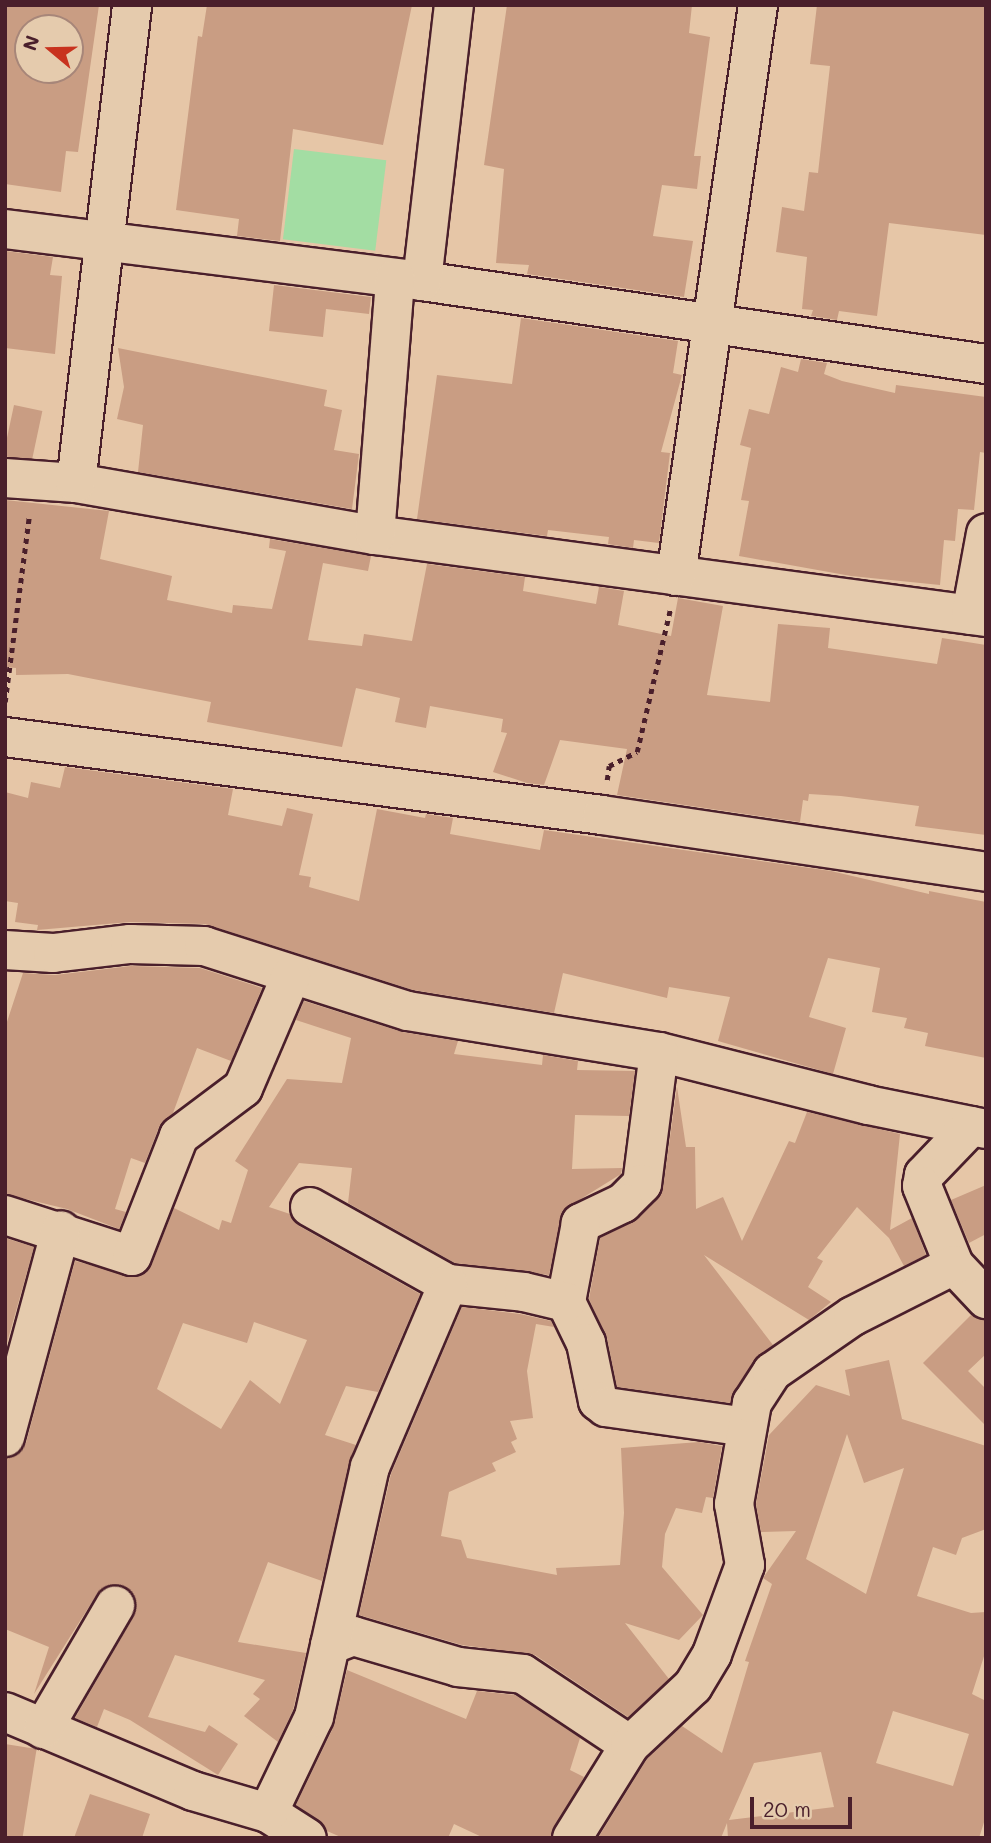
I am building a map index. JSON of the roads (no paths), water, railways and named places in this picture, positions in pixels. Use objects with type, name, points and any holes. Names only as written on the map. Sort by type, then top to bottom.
[{"type":"street","points":[[76,483],[102,241],[132,5]]},
{"type":"street","points":[[375,536],[409,280],[454,5]]},
{"type":"street","points":[[676,576],[710,323],[758,5]]},
{"type":"street","points":[[5,229],[409,280],[986,364]]},
{"type":"street","points":[[19,480],[76,483],[375,536],[978,616],[986,533]]},
{"type":"street","points":[[5,737],[602,815],[986,872]]},
{"type":"street","points":[[5,950],[52,953],[130,944],[204,946],[291,976],[408,1011],[659,1052],[868,1105],[978,1128]]},
{"type":"street","points":[[5,1215],[61,1230],[132,1256],[179,1136],[243,1088],[291,976]]},
{"type":"street","points":[[659,1052],[642,1184],[623,1203],[580,1223],[566,1303],[586,1343],[598,1401],[606,1407],[747,1427]]},
{"type":"street","points":[[978,1128],[924,1175],[922,1186],[954,1265],[986,1299]]},
{"type":"street","points":[[310,1207],[447,1284],[524,1292],[566,1303]]},
{"type":"street","points":[[5,1437],[61,1230]]},
{"type":"street","points":[[572,1838],[630,1745],[693,1686],[728,1615],[745,1566],[734,1504],[747,1427],[752,1403],[772,1372],[853,1316],[954,1265]]},
{"type":"street","points":[[268,1813],[314,1717],[370,1467],[447,1284]]},
{"type":"street","points":[[43,1729],[115,1606]]},
{"type":"street","points":[[330,1645],[353,1636],[458,1667],[523,1674],[630,1745]]},
{"type":"street","points":[[5,1712],[192,1791],[268,1813],[307,1838]]}]
